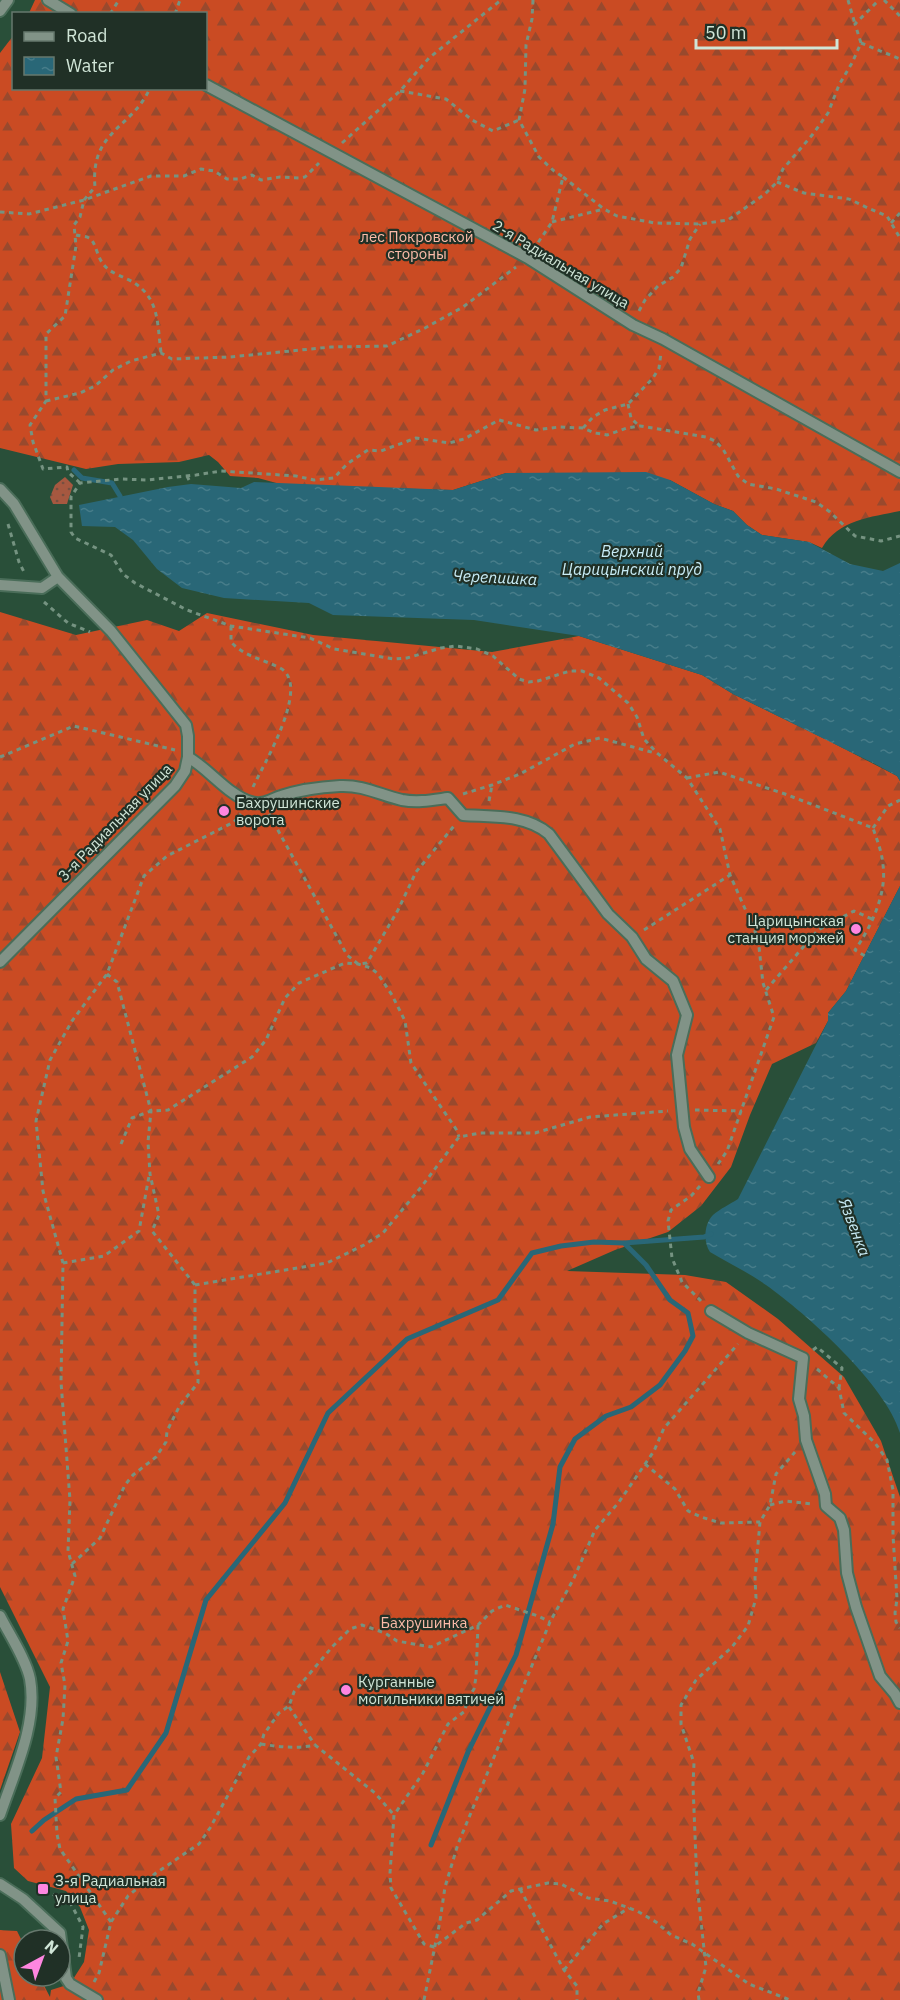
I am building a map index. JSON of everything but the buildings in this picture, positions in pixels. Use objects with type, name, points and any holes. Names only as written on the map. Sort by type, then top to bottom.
[{"type":"street","points":[[0,11],[8,0]]},
{"type":"street","points":[[48,0],[68,12]]},
{"type":"street","name":"2-я Радиальная улица","points":[[207,86],[528,258],[633,325],[663,339],[900,472]]},
{"type":"street","name":"3-я Радиальная улица","points":[[0,489],[14,504],[58,577],[111,631],[186,725],[185,771],[175,786],[0,962]]},
{"type":"street","points":[[0,585],[42,588],[58,577]]},
{"type":"street","points":[[184,754],[233,792],[252,803],[268,803],[281,796],[318,788],[362,787],[403,800],[427,801],[448,798],[463,815],[514,819],[539,826],[549,834],[608,914],[632,936],[646,959],[673,981],[687,1015],[677,1055],[682,1110],[690,1149],[709,1177]]},
{"type":"street","points":[[711,1311],[748,1333],[803,1358],[799,1399],[804,1416],[806,1440],[825,1494],[826,1506],[840,1518],[844,1530],[847,1573],[856,1607],[880,1676],[900,1703]]},
{"type":"street","points":[[0,1616],[30,1677],[31,1697],[31,1714],[27,1734],[0,1815]]},
{"type":"street","points":[[0,1884],[23,1899],[60,1933],[66,1978],[70,1984],[92,1997]]},
{"type":"street","points":[[0,1955],[9,2000]]},
{"type":"path","points":[[0,212],[29,214],[84,200],[151,176],[184,176],[201,169],[214,171],[227,179],[240,179],[252,175],[261,180],[305,177],[400,91],[429,58],[501,0]]},
{"type":"path","points":[[533,0],[532,19],[526,45],[525,89],[519,120],[539,157],[604,209],[617,216],[655,223],[700,224],[728,220],[765,194],[777,182],[783,170],[828,113],[839,85],[861,43],[848,0]]},
{"type":"path","points":[[855,24],[879,0]]},
{"type":"path","points":[[884,0],[900,16]]},
{"type":"path","points":[[861,43],[900,59]]},
{"type":"path","points":[[149,90],[146,98],[109,136],[99,152],[93,170],[95,187],[84,200],[80,217],[74,225],[76,246],[65,316],[46,334],[46,401],[30,425],[43,469],[67,467],[68,472],[80,483],[108,479],[147,480],[221,471],[296,476],[314,480],[334,478],[347,464],[368,450],[381,451],[416,438],[449,442],[464,439],[499,420],[536,430],[559,427],[583,428],[607,435],[640,426],[706,437],[716,441],[738,476],[748,484],[776,489],[816,502],[855,536],[881,541],[900,536]]},
{"type":"path","points":[[400,91],[446,99],[472,120],[493,131],[519,120]]},
{"type":"path","points":[[46,401],[80,393],[95,386],[113,370],[131,361],[161,353],[172,359],[230,357],[331,347],[387,346],[464,307],[528,258],[552,222],[563,177]]},
{"type":"path","points":[[777,182],[804,193],[849,199],[887,216],[900,238]]},
{"type":"path","points":[[552,222],[604,209]]},
{"type":"path","points":[[891,223],[900,213]]},
{"type":"path","points":[[633,325],[645,300],[658,286],[673,277],[681,268],[690,238],[700,224]]},
{"type":"path","points":[[76,235],[90,238],[96,245],[97,255],[108,270],[138,285],[150,296],[155,309],[161,353]]},
{"type":"path","points":[[583,428],[593,417],[605,410],[628,404],[653,378],[659,368],[663,339]]},
{"type":"path","points":[[628,404],[631,418],[640,426]]},
{"type":"path","points":[[187,476],[190,484]]},
{"type":"path","points":[[80,483],[71,497],[71,532],[82,542],[111,555],[123,574],[135,583],[187,610],[231,626],[310,638],[334,649],[394,659],[456,646],[477,649],[493,656],[519,679],[529,682],[570,671],[582,671],[599,678],[628,703],[637,717],[644,739],[687,778],[720,829],[730,875],[758,938],[763,983],[774,1017],[727,1151],[709,1177],[691,1196],[671,1210],[668,1221],[672,1258],[682,1282],[711,1311]]},
{"type":"path","points":[[6,519],[19,562],[36,594],[68,623],[94,634]]},
{"type":"path","points":[[111,1922],[60,1849],[57,1834],[55,1798],[60,1792],[56,1756],[63,1719],[65,1685],[61,1663],[68,1641],[63,1609],[75,1576],[68,1551],[70,1500],[61,1382],[63,1263],[43,1191],[36,1121],[50,1060],[72,1021],[107,974],[144,876],[167,856],[234,822],[252,803],[253,786],[273,751],[292,685],[289,676],[281,669],[236,648],[231,642],[231,626]]},
{"type":"path","points":[[0,757],[74,726],[184,754]]},
{"type":"path","points":[[448,798],[520,774],[575,744],[600,738],[657,753]]},
{"type":"path","points":[[687,778],[719,772],[785,794],[873,828]]},
{"type":"path","points":[[873,828],[888,806],[900,800]]},
{"type":"path","points":[[252,803],[269,813],[346,955],[378,974],[392,994],[405,1021],[411,1063],[456,1129],[459,1137]]},
{"type":"path","points":[[122,1144],[132,1118],[151,1111],[168,1110],[252,1057],[270,1032],[285,998],[298,983],[345,963],[367,963],[398,910],[416,872],[463,815]]},
{"type":"path","points":[[865,956],[855,950],[867,933],[872,920],[882,890],[884,866],[873,828]]},
{"type":"path","points":[[632,936],[730,875]]},
{"type":"path","points":[[766,990],[818,930],[854,911],[872,920]]},
{"type":"path","points":[[72,1564],[100,1538],[124,1485],[156,1457],[166,1442],[167,1431],[180,1405],[198,1383],[198,1368],[195,1360],[195,1285],[152,1231],[159,1215],[150,1174],[148,1142],[151,1111],[117,982],[107,974]]},
{"type":"path","points":[[195,1285],[327,1263],[364,1245],[383,1233],[459,1137],[480,1133],[535,1133],[590,1117],[682,1110],[742,1111]]},
{"type":"path","points":[[63,1263],[104,1256],[139,1231],[150,1174]]},
{"type":"path","points":[[424,2000],[445,1887],[458,1844],[550,1622],[574,1578],[595,1530],[619,1502],[654,1451],[664,1428],[748,1333]]},
{"type":"path","points":[[839,1388],[803,1358],[817,1347],[842,1368],[839,1388],[844,1413],[875,1443],[887,1461],[893,1490],[897,1599],[895,1613],[896,1622],[900,1628]]},
{"type":"path","points":[[699,2000],[698,1993],[706,1967],[697,1885],[694,1763],[681,1724],[681,1705],[696,1680],[732,1647],[748,1626],[756,1598],[755,1578],[760,1522],[770,1504],[776,1474],[806,1440]]},
{"type":"path","points":[[645,1464],[675,1489],[688,1511],[721,1523],[760,1522]]},
{"type":"path","points":[[770,1504],[786,1501],[813,1504]]},
{"type":"path","points":[[92,1997],[111,1922],[128,1896],[156,1873],[199,1844],[249,1757],[261,1744],[264,1734],[279,1713],[289,1706],[294,1692],[350,1629],[362,1625],[371,1627],[386,1633],[397,1641],[431,1647],[478,1626],[492,1611],[505,1605],[550,1622]]},
{"type":"path","points":[[434,1947],[424,1944],[391,1888],[394,1815],[423,1773],[448,1724],[465,1711],[476,1677],[478,1626]]},
{"type":"path","points":[[289,1706],[315,1745],[375,1793],[394,1815]]},
{"type":"path","points":[[261,1744],[279,1747],[315,1745]]},
{"type":"path","points":[[434,1947],[466,1923],[477,1920],[511,1891],[548,1882],[561,1884],[588,1898],[610,1901],[649,1917],[671,1935],[692,1944],[749,1983],[790,2000]]},
{"type":"path","points":[[520,1889],[564,1970],[577,1986],[578,2000]]},
{"type":"path","points":[[564,1970],[603,1924],[629,1908]]},
{"type":"shaded area","points":[[65,477],[73,485],[67,504],[53,504],[50,497],[55,485]]},
{"type":"green space","name":"лес Покровской стороны","points":[[35,0],[900,0],[900,511],[856,521],[837,531],[822,548],[809,542],[762,535],[747,525],[733,511],[714,504],[670,480],[506,473],[453,490],[314,486],[280,484],[258,478],[230,476],[209,455],[179,462],[118,464],[86,469],[0,448],[0,53],[12,37],[12,90],[207,90],[207,12],[29,12]]},
{"type":"green space","name":"Бахрушинка","points":[[0,612],[76,635],[147,620],[179,631],[207,613],[313,635],[492,652],[579,636],[702,675],[733,694],[897,776],[900,781],[900,886],[846,991],[828,1013],[828,1021],[816,1043],[772,1064],[731,1167],[701,1206],[668,1232],[615,1250],[567,1271],[685,1275],[726,1282],[778,1319],[844,1377],[881,1441],[900,1497],[900,2000],[0,2000],[0,1930],[12,1931],[12,1988],[45,1988],[50,1997],[51,1990],[72,1988],[72,1981],[84,1962],[89,1930],[80,1907],[66,1891],[28,1881],[14,1868],[11,1824],[42,1758],[50,1687],[0,1587]]},
{"type":"green space","points":[[0,1672],[20,1732],[0,1790]]},
{"type":"water","name":"Верхний Царицынский пруд","points":[[646,472],[670,480],[714,504],[733,511],[747,525],[762,535],[809,542],[850,564],[883,571],[900,563],[900,781],[897,776],[873,763],[733,694],[702,675],[579,636],[474,620],[333,615],[309,603],[224,598],[182,588],[157,569],[133,540],[115,527],[82,526],[79,505],[191,484],[241,488],[254,482],[453,490],[506,473]]},
{"type":"water","name":"Язвенка","points":[[900,886],[900,1433],[892,1414],[879,1394],[843,1352],[823,1332],[766,1285],[710,1252],[706,1243],[706,1233],[713,1215],[738,1199],[828,1021],[828,1013],[846,991]]},
{"type":"waterway","points":[[74,470],[82,478],[112,483],[120,496]]},
{"type":"waterway","points":[[32,1831],[44,1820],[76,1799],[127,1790],[166,1733],[206,1600],[285,1503],[328,1413],[407,1339],[498,1300],[532,1253],[561,1246],[594,1242],[624,1243],[704,1237],[711,1234]]},
{"type":"waterway","points":[[431,1845],[468,1752],[516,1655],[553,1524],[560,1467],[575,1439],[606,1416],[631,1407],[660,1385],[693,1336],[688,1313],[670,1300],[646,1265],[624,1243]]},
{"type":"place","name":"Бахрушинские ворота","points":[[224,811]]},
{"type":"place","name":"Царицынская станция моржей","points":[[856,929]]},
{"type":"place","name":"Курганные могильники вятичей","points":[[346,1690]]},
{"type":"place","name":"З-я Радиальная улица","points":[[43,1889]]},
{"type":"water label","name":"Черепишка","points":[[495,577]]}]
